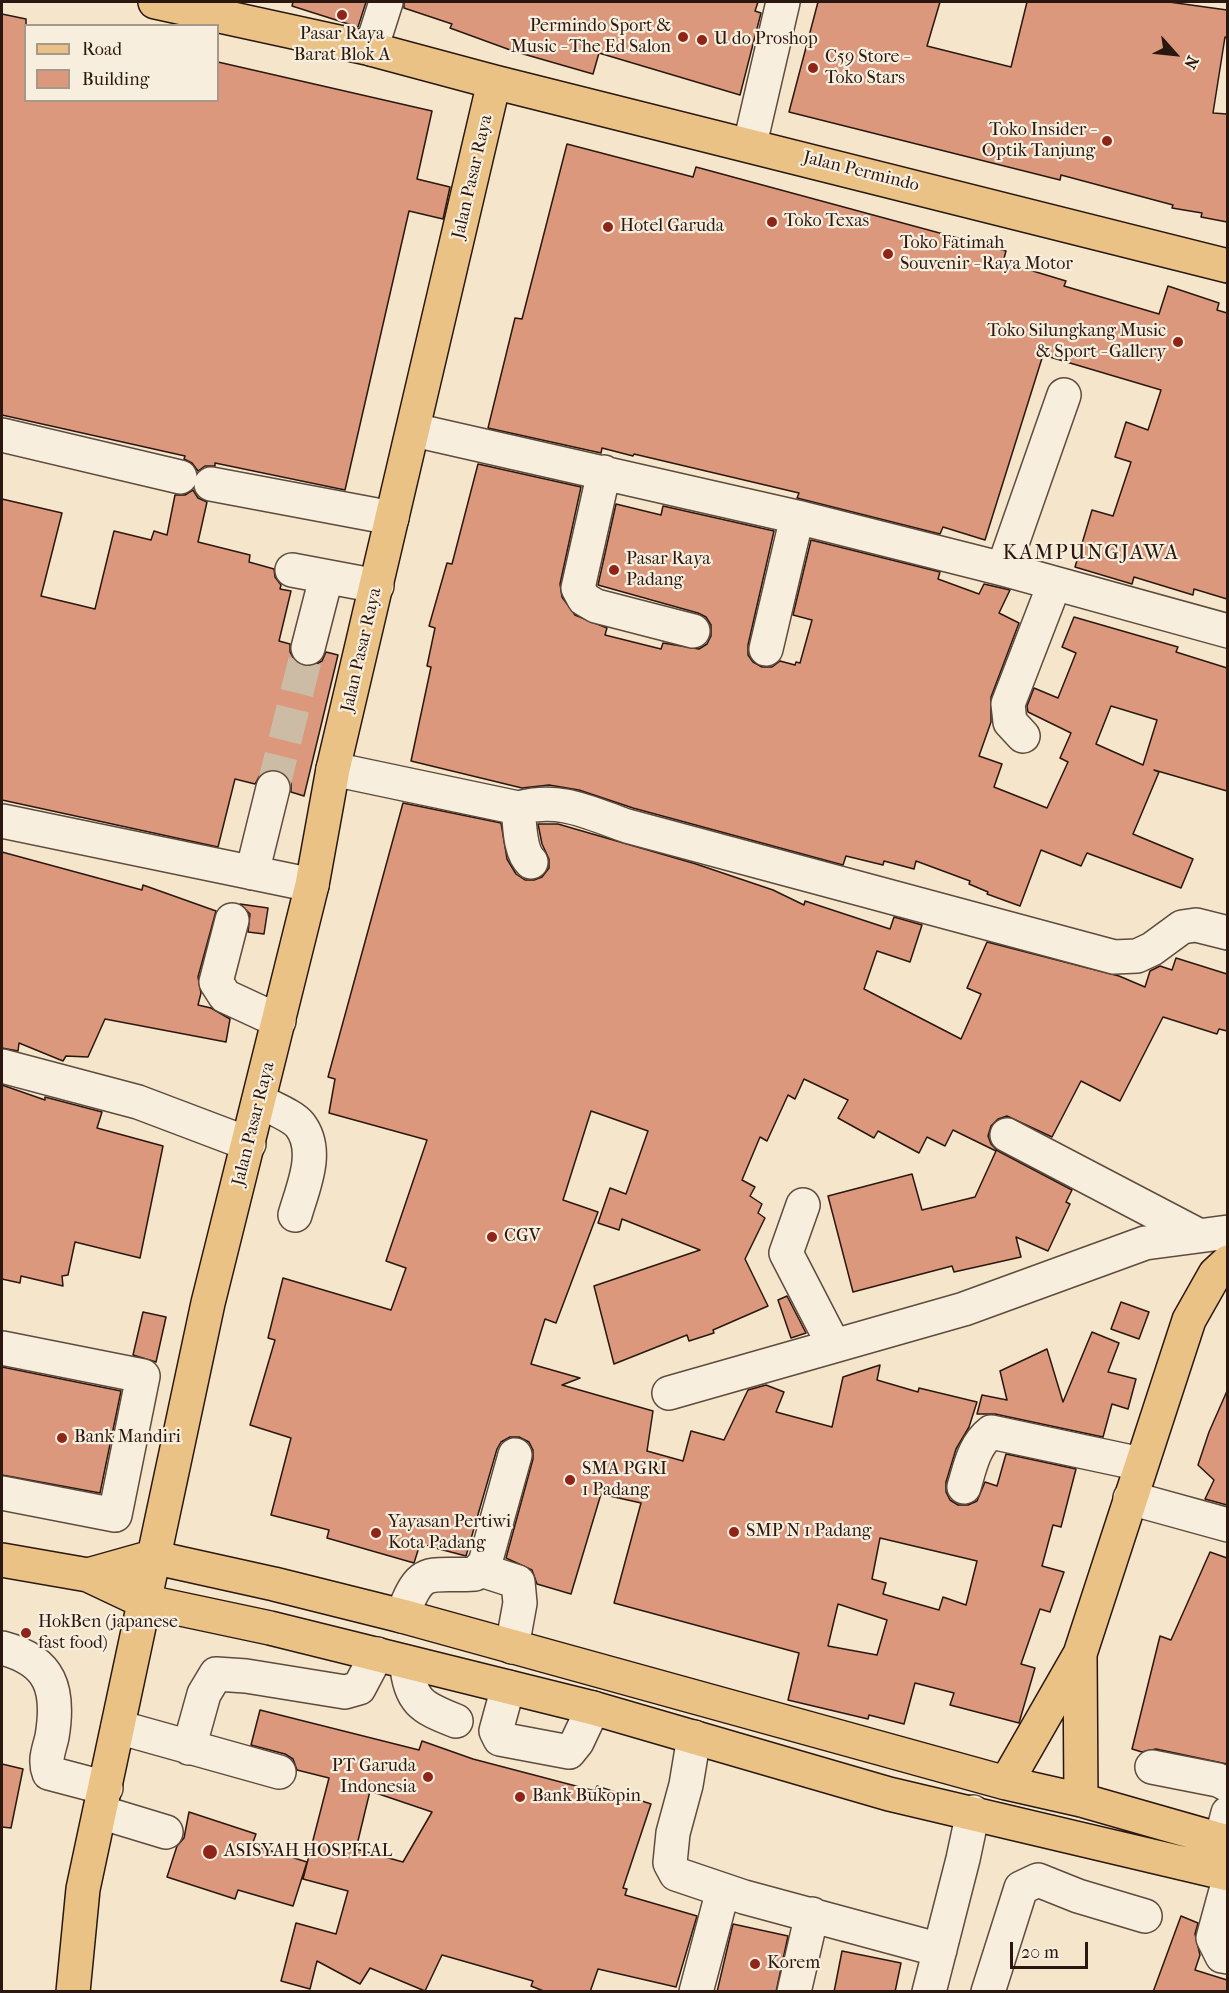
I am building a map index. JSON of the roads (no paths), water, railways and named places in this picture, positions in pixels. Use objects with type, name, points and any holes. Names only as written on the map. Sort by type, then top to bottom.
[{"type":"main road","points":[[155,2],[371,49],[494,82]]},
{"type":"main road","name":"Jalan Permindo","points":[[494,82],[750,144],[1227,266]]},
{"type":"main road","name":"Jalan Pasar Raya","points":[[73,1992],[83,1889],[152,1557],[208,1303],[312,885],[333,769],[494,82]]},
{"type":"main road","points":[[1006,1783],[1080,1654],[1189,1320],[1215,1274],[1227,1262]]},
{"type":"main road","points":[[88,1575],[152,1557],[402,1616],[1006,1783],[1225,1832]]},
{"type":"main road","points":[[2,1560],[88,1575],[143,1601],[392,1658],[593,1708],[889,1794],[973,1812],[1227,1874]]},
{"type":"main road","points":[[1080,1654],[1081,1800]]},
{"type":"street","points":[[371,49],[386,2]]},
{"type":"street","points":[[750,144],[783,2]]},
{"type":"street","points":[[1002,569],[1064,395]]},
{"type":"street","points":[[414,430],[797,517],[1002,569],[1227,631]]},
{"type":"street","points":[[2,435],[180,477]]},
{"type":"street","points":[[604,472],[578,588],[584,599],[596,606],[693,631]]},
{"type":"street","points":[[221,486],[392,518]]},
{"type":"street","points":[[766,649],[797,517]]},
{"type":"street","points":[[292,570],[377,586]]},
{"type":"street","points":[[308,648],[326,578]]},
{"type":"street","points":[[1023,736],[1010,722],[1008,704],[1054,585]]},
{"type":"street","points":[[333,769],[518,808],[539,803],[566,804],[627,826],[1114,957],[1137,956],[1152,949],[1182,927],[1196,926],[1227,933]]},
{"type":"street","points":[[252,873],[273,788]]},
{"type":"street","points":[[518,808],[523,844],[527,858],[531,862]]},
{"type":"street","points":[[2,821],[312,885]]},
{"type":"street","points":[[232,920],[216,982],[225,996],[279,1021]]},
{"type":"street","points":[[2,1066],[138,1102],[249,1144]]},
{"type":"street","points":[[260,1101],[299,1123],[311,1144],[306,1176],[295,1215]]},
{"type":"street","points":[[1007,1135],[1213,1234]]},
{"type":"street","points":[[803,1205],[786,1253],[833,1344]]},
{"type":"street","points":[[669,1393],[833,1344],[964,1309],[1145,1244],[1213,1234]]},
{"type":"street","points":[[2,1348],[143,1376],[115,1515],[2,1493]]},
{"type":"street","points":[[964,1487],[972,1459],[984,1437],[991,1432],[1141,1464]]},
{"type":"street","points":[[402,1616],[420,1579],[428,1574],[475,1574],[485,1563],[515,1455]]},
{"type":"street","points":[[1131,1498],[1227,1525]]},
{"type":"street","points":[[480,1570],[518,1582],[520,1603],[512,1647]]},
{"type":"street","points":[[2,1648],[26,1656],[48,1674],[55,1697],[54,1719],[46,1765],[49,1773],[166,1832]]},
{"type":"street","points":[[189,1748],[204,1694],[216,1674],[246,1676],[345,1692],[358,1688],[392,1658],[409,1689],[420,1702],[433,1712],[456,1721]]},
{"type":"street","points":[[508,1687],[496,1731],[500,1739],[569,1752],[577,1742],[593,1708]]},
{"type":"street","points":[[118,1727],[279,1772]]},
{"type":"street","points":[[694,1737],[686,1785],[673,1833],[670,1863],[676,1874],[723,1890],[940,1950]]},
{"type":"street","points":[[1152,1767],[1218,1779],[1227,1785]]},
{"type":"street","points":[[929,1992],[973,1812]]},
{"type":"street","points":[[988,1992],[1021,1887],[1038,1880],[1078,1896],[1145,1916]]},
{"type":"street","points":[[1227,1883],[1214,1938],[1222,1956],[1227,1957]]},
{"type":"street","points":[[696,1992],[723,1890]]},
{"type":"street","points":[[794,1992],[812,1914]]},
{"type":"tunnel","points":[[273,788],[308,648]]},
{"type":"place","name":"Pasar Raya Barat Blok A","points":[[342,15]]},
{"type":"place","name":"Permindo Sport & Music - The Ed Salon","points":[[683,37]]},
{"type":"place","name":"U do Proshop","points":[[702,40]]},
{"type":"place","name":"C59 Store - Toko Stars","points":[[813,68]]},
{"type":"place","name":"Toko Insider - Optik Tanjung","points":[[1107,141]]},
{"type":"place","name":"Toko Texas","points":[[772,222]]},
{"type":"place","name":"Hotel Garuda","points":[[608,227]]},
{"type":"place","name":"Toko Fatimah Souvenir - Raya Motor","points":[[888,254]]},
{"type":"place","name":"Toko Silungkang Music & Sport - Gallery","points":[[1178,342]]},
{"type":"place","name":"Pasar Raya Padang","points":[[614,570]]},
{"type":"place","name":"CGV","points":[[492,1237]]},
{"type":"place","name":"Bank Mandiri","points":[[62,1438]]},
{"type":"place","name":"SMA PGRI 1 Padang","points":[[570,1480]]},
{"type":"place","name":"SMP N 1 Padang","points":[[734,1532]]},
{"type":"place","name":"Yayasan Pertiwi Kota Padang","points":[[376,1533]]},
{"type":"place","name":"HokBen (japanese fast food)","points":[[26,1633]]},
{"type":"place","name":"PT Garuda Indonesia","points":[[428,1777]]},
{"type":"place","name":"Bank Bukopin","points":[[520,1797]]},
{"type":"place","name":"ASISYAH HOSPITAL","points":[[210,1852]]},
{"type":"place","name":"Korem","points":[[755,1964]]},
{"type":"district","name":"KAMPUNGJAWA","points":[[1091,554]]}]
